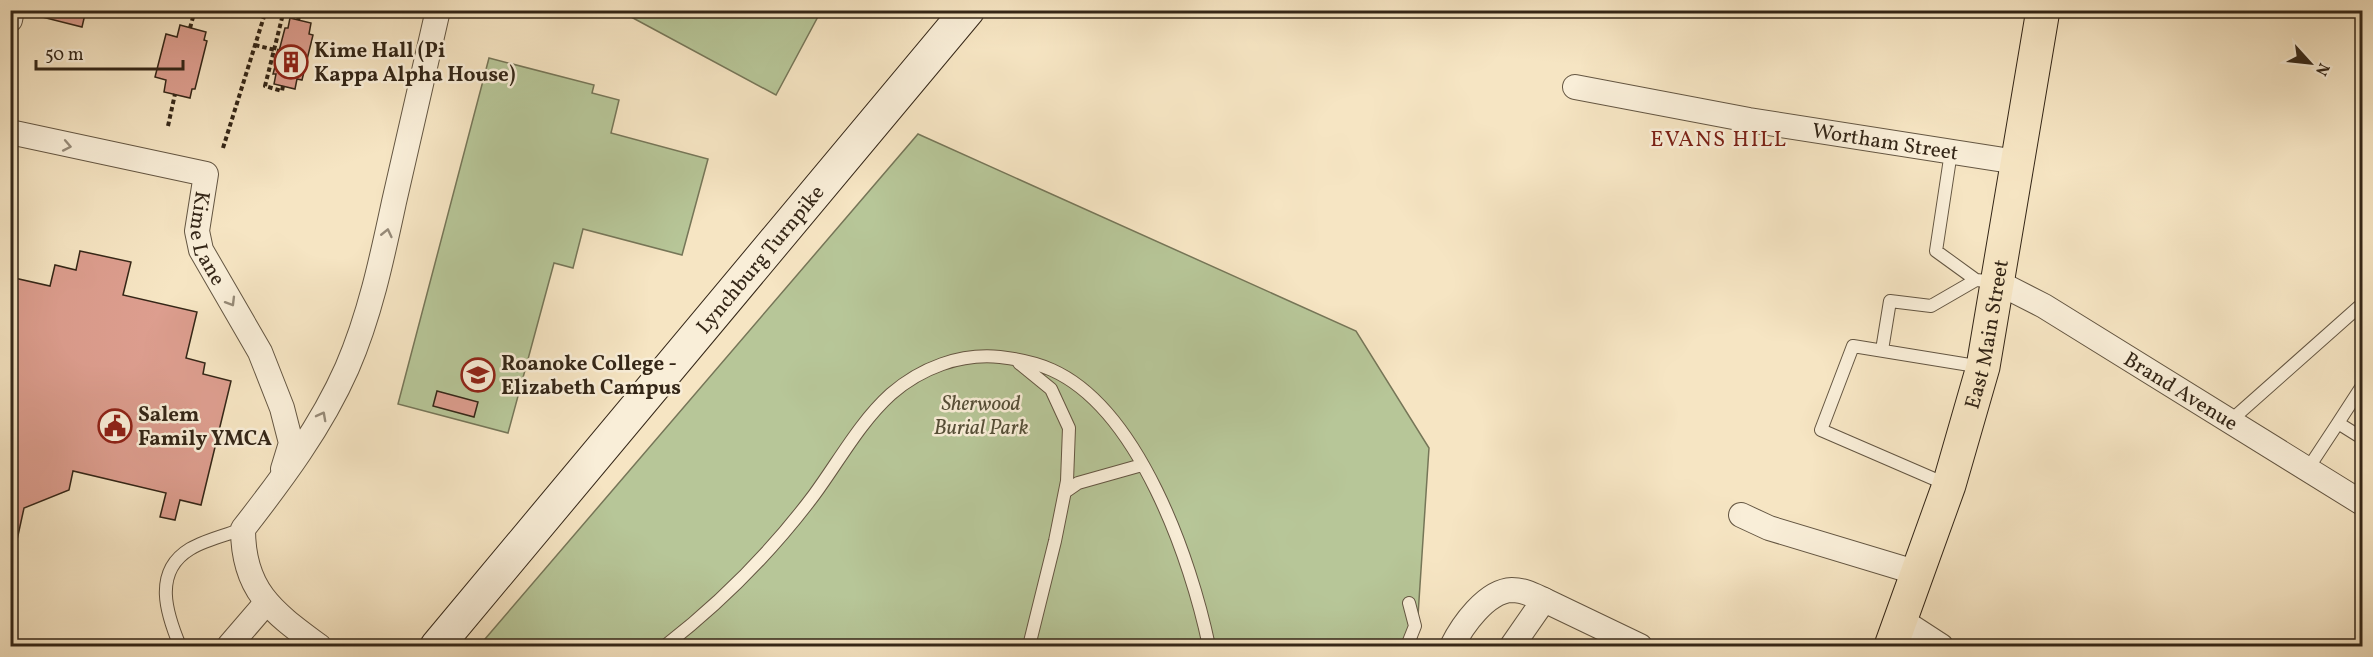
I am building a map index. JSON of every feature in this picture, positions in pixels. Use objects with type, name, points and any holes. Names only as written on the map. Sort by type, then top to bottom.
[{"type":"main road","name":"East Main Street","points":[[1896,633],[1949,485],[1983,367],[1987,281],[2017,162],[2043,10]]},
{"type":"street","points":[[10,20],[12,10]]},
{"type":"street","name":"Kime Lane","points":[[243,529],[279,483],[314,430],[346,369],[362,327],[379,271],[438,10]]},
{"type":"street","name":"Lynchburg Turnpike","points":[[437,646],[968,10]]},
{"type":"street","name":"Wortham Street","points":[[1575,87],[1749,120],[2017,162]]},
{"type":"street","name":"Kime Lane","points":[[10,132],[206,174],[197,231],[201,250],[261,352],[282,408],[291,443],[279,483]]},
{"type":"street","name":"Brand Avenue","points":[[1987,281],[2044,306],[2362,504]]},
{"type":"street","points":[[1741,515],[1769,528],[1918,573]]},
{"type":"street","points":[[243,529],[246,566],[266,603],[319,646]]},
{"type":"street","points":[[1452,646],[1458,634],[1479,609],[1499,593],[1525,591],[1640,646]]},
{"type":"street","points":[[1512,646],[1544,600]]},
{"type":"street","points":[[229,646],[266,603]]},
{"type":"street","points":[[1896,633],[1941,646]]},
{"type":"lane","points":[[1951,152],[1936,251],[1987,281]]},
{"type":"lane","points":[[1882,350],[1890,302],[1931,306],[1987,281]]},
{"type":"lane","points":[[2229,422],[2362,304]]},
{"type":"lane","points":[[1949,485],[1821,430],[1853,345],[1983,367]]},
{"type":"lane","points":[[665,646],[727,593],[782,534],[813,496],[871,415],[892,394],[910,380],[939,364],[963,358],[987,356],[1014,359],[1052,370],[1078,386],[1118,426],[1162,502],[1187,568],[1209,646]]},
{"type":"lane","points":[[1014,359],[1051,389],[1069,428],[1065,492],[1029,646]]},
{"type":"lane","points":[[2307,470],[2362,386]]},
{"type":"lane","points":[[2338,423],[2362,438]]},
{"type":"lane","points":[[1065,492],[1078,483],[1142,465]]},
{"type":"lane","points":[[180,646],[166,613],[165,591],[172,568],[189,550],[243,529]]},
{"type":"lane","points":[[1407,646],[1415,626],[1409,603]]},
{"type":"path","points":[[190,28],[195,10]]},
{"type":"path","points":[[224,148],[266,10]]},
{"type":"path","points":[[283,86],[282,91],[265,86],[276,50],[283,14],[299,19],[301,10]]},
{"type":"path","points":[[255,45],[276,50]]},
{"type":"path","points":[[168,126],[175,94]]},
{"type":"green space","points":[[620,11],[821,11],[776,95]]},
{"type":"green space","points":[[489,58],[594,85],[592,93],[619,100],[611,133],[708,159],[682,255],[583,229],[573,268],[554,263],[508,433],[398,404]]},
{"type":"green space","name":"Sherwood Burial Park","points":[[918,134],[1356,331],[1429,448],[1416,646],[479,646]]},
{"type":"building","points":[[39,10],[86,10],[82,27],[38,16]]},
{"type":"building","name":"Kime Hall (Pi Kappa Alpha House)","points":[[290,18],[311,23],[309,34],[313,35],[302,80],[297,79],[295,89],[274,84],[276,74],[273,74],[285,28],[288,28]]},
{"type":"building","points":[[180,25],[206,32],[204,40],[207,41],[195,89],[192,89],[190,98],[164,92],[166,80],[155,77],[166,34],[177,37]]},
{"type":"building","name":"Salem Family YMCA","points":[[80,251],[131,262],[123,295],[197,312],[186,358],[205,363],[203,374],[231,381],[201,505],[180,500],[175,520],[160,517],[166,493],[73,471],[69,490],[24,508],[17,540],[10,540],[10,277],[50,286],[55,265],[76,270]]},
{"type":"building","points":[[437,391],[478,402],[474,417],[433,406]]},
{"type":"place","name":"Kime Hall (Pi Kappa Alpha House)","points":[[291,62]]},
{"type":"place","name":"Roanoke College - Elizabeth Campus","points":[[478,375]]},
{"type":"place","name":"Salem Family YMCA","points":[[115,426]]},
{"type":"district","name":"EVANS HILL","points":[[1719,138]]}]
